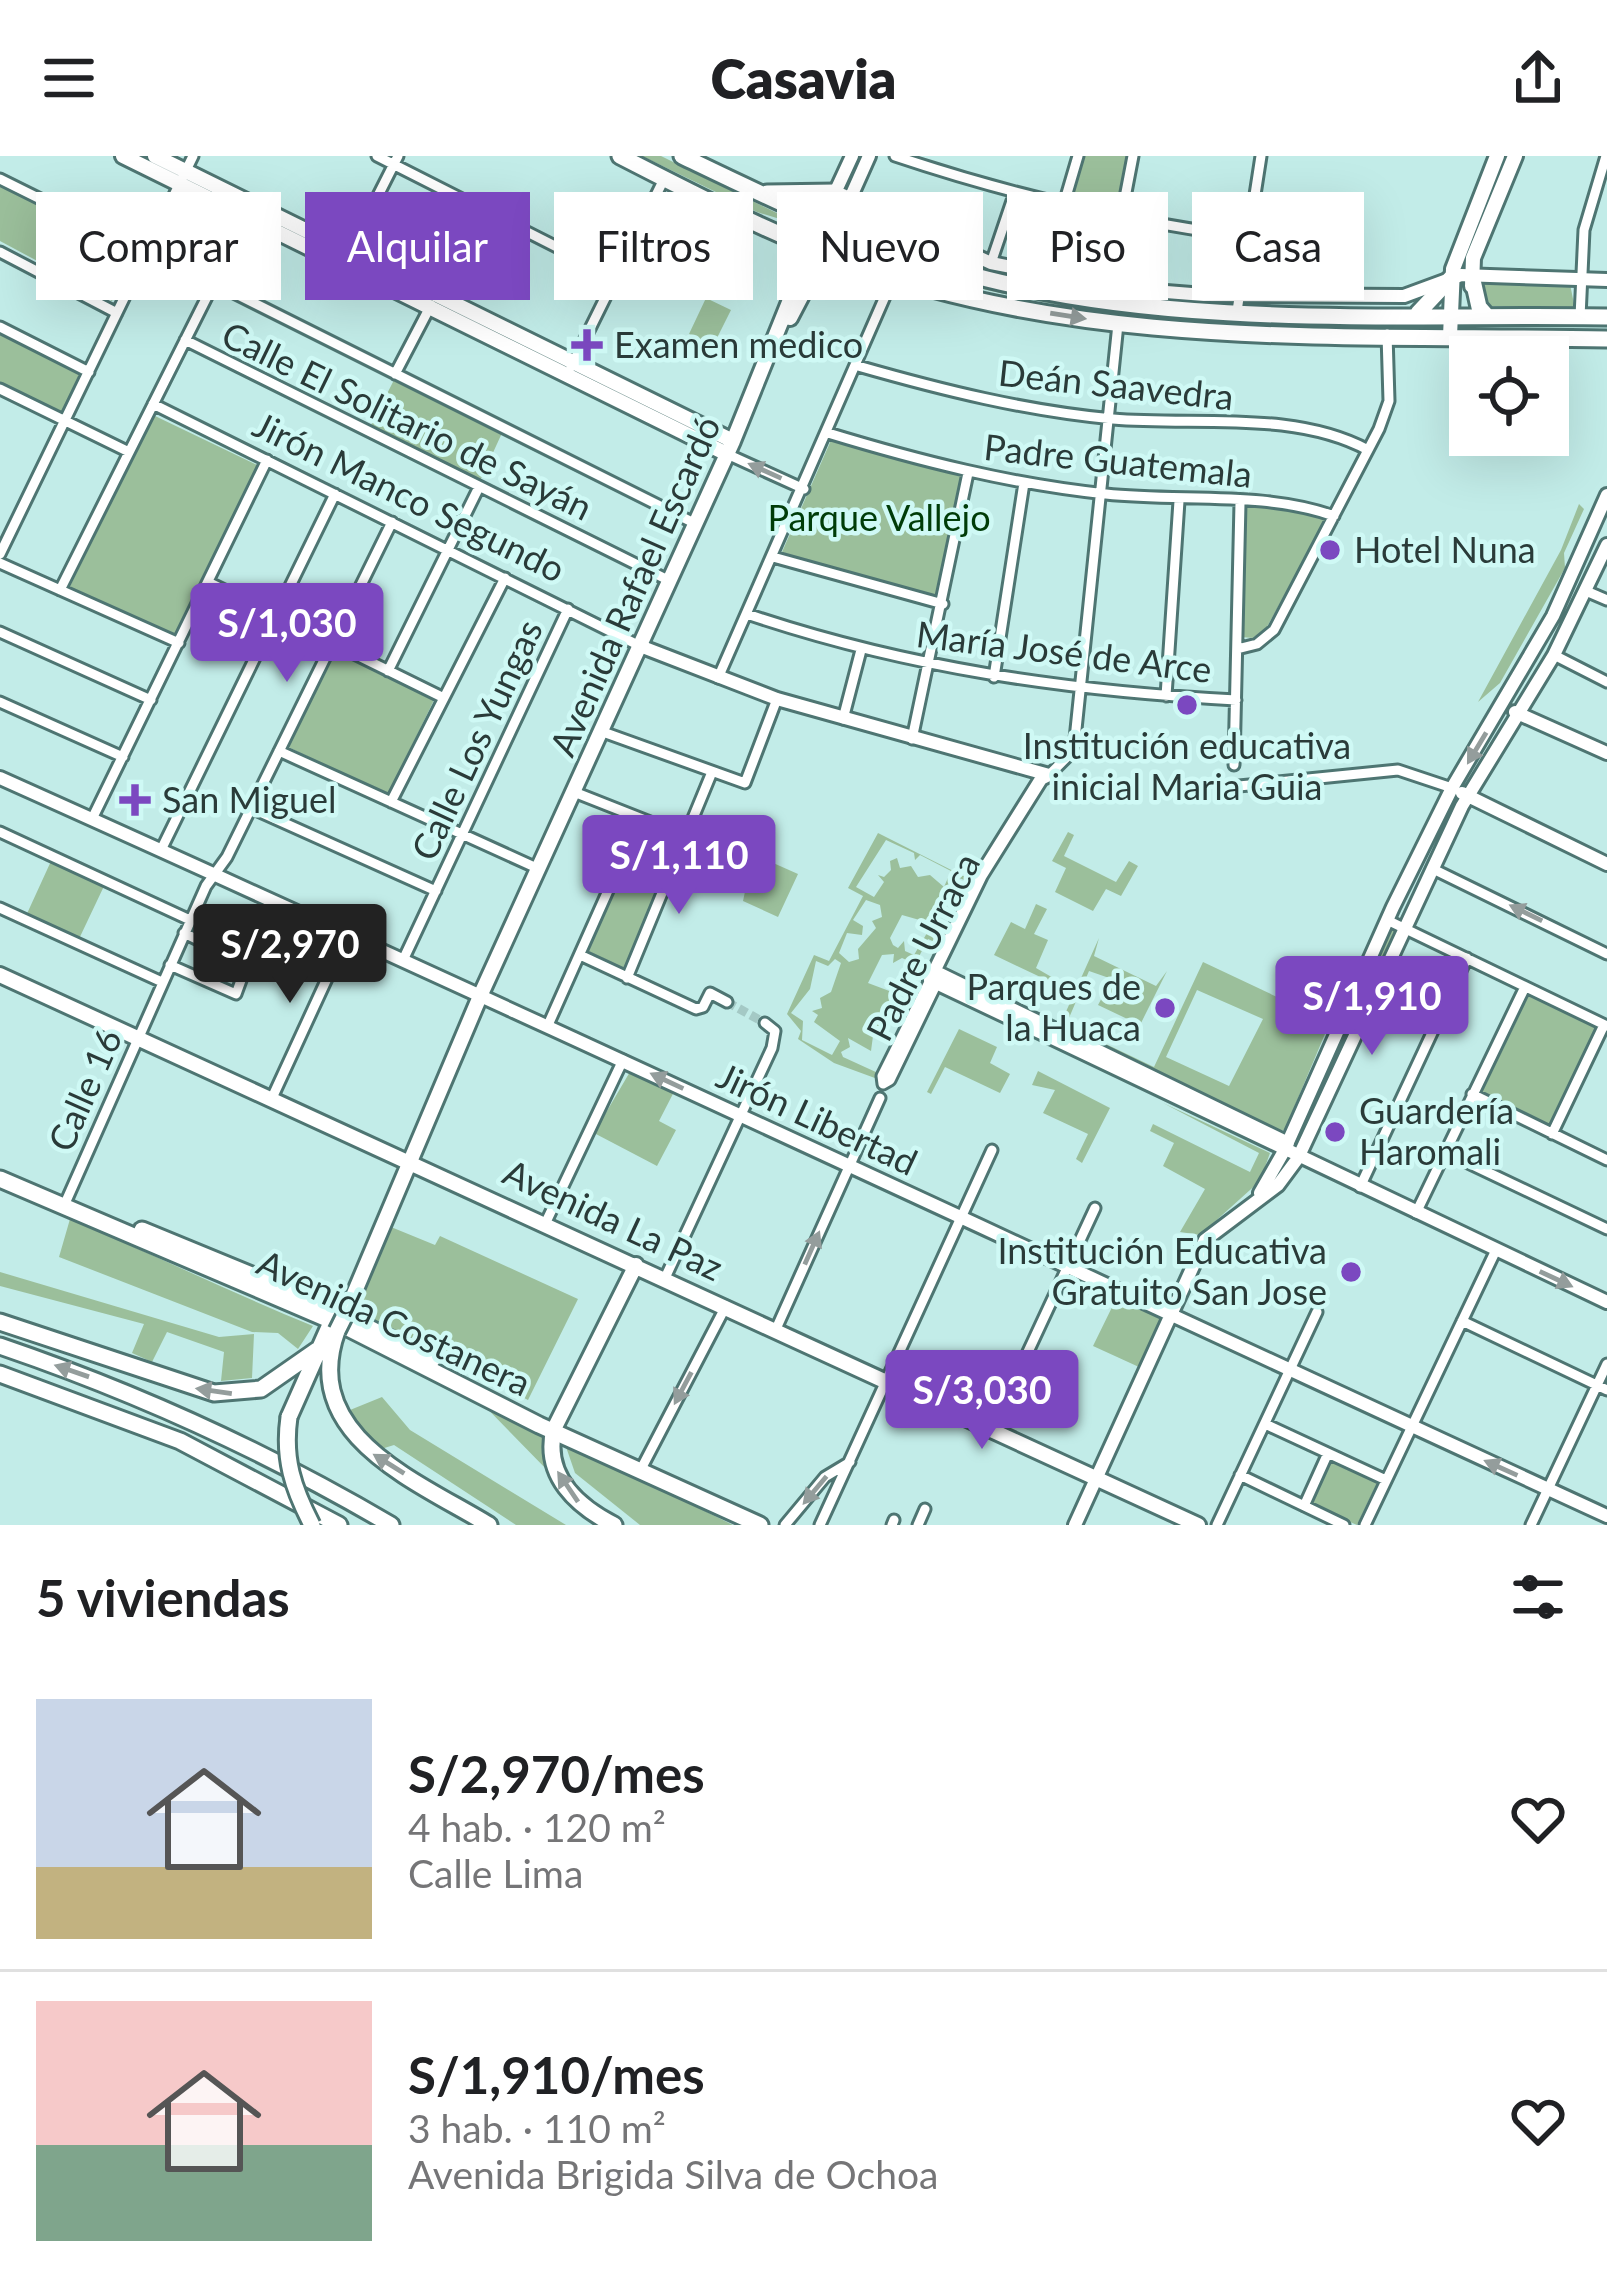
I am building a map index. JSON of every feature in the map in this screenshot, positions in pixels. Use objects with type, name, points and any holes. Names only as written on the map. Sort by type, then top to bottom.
[{"type":"main road","points":[[123,156],[212,192]]},
{"type":"main road","points":[[155,156],[182,177]]},
{"type":"main road","points":[[620,156],[777,231]]},
{"type":"main road","points":[[682,156],[719,174],[736,173],[777,197]]},
{"type":"main road","points":[[982,300],[1118,324],[1450,336],[1451,278],[1497,156]]},
{"type":"main road","points":[[1469,336],[1479,315],[1473,258],[1515,156]]},
{"type":"main road","points":[[769,193],[777,193]]},
{"type":"main road","points":[[1418,314],[1451,278]]},
{"type":"main road","points":[[1169,292],[1190,310]]},
{"type":"main road","points":[[1371,296],[1385,313]]},
{"type":"main road","name":"Avenida Rafael Escardó","points":[[339,1317],[795,300]]},
{"type":"main road","points":[[1114,300],[1190,310],[1237,303],[1338,312],[1607,317]]},
{"type":"main road","points":[[1338,312],[1347,300]]},
{"type":"main road","points":[[433,301],[730,447]]},
{"type":"main road","points":[[1569,339],[1605,340]]},
{"type":"main road","name":"Avenida La Paz","points":[[0,975],[1198,1525]]},
{"type":"main road","points":[[0,1175],[67,1199],[339,1317],[542,1418],[554,1430]]},
{"type":"main road","name":"Avenida Costanera","points":[[0,1175],[334,1322],[760,1525]]},
{"type":"main road","points":[[614,1525],[577,1502],[566,1489],[553,1459],[554,1430],[636,1264]]},
{"type":"main road","points":[[312,1525],[290,1478],[285,1451],[290,1417],[317,1350],[339,1317]]},
{"type":"main road","points":[[339,1317],[330,1384],[349,1430],[369,1451],[488,1525]]},
{"type":"main road","points":[[0,1322],[214,1393],[261,1389],[317,1350]]},
{"type":"main road","points":[[0,1346],[238,1439],[391,1525]]},
{"type":"main road","points":[[0,1374],[180,1441],[339,1525]]},
{"type":"street","points":[[175,192],[193,156]]},
{"type":"street","points":[[377,156],[395,160],[554,244]]},
{"type":"street","name":"Avenida Rafael Escardó","points":[[844,192],[852,156]]},
{"type":"street","name":"Avenida Rafael Escardó","points":[[845,192],[869,156]]},
{"type":"street","points":[[895,156],[1007,193]]},
{"type":"street","points":[[1067,192],[1078,156]]},
{"type":"street","points":[[1126,192],[1133,156]]},
{"type":"street","points":[[1255,192],[1262,156]]},
{"type":"street","points":[[379,192],[395,160]]},
{"type":"street","points":[[1580,316],[1583,230],[1605,162]]},
{"type":"street","points":[[0,179],[36,197]]},
{"type":"street","points":[[658,192],[664,179]]},
{"type":"street","points":[[991,263],[1007,216]]},
{"type":"street","points":[[0,252],[117,313]]},
{"type":"street","points":[[983,259],[1007,267]]},
{"type":"street","points":[[1364,296],[1415,294],[1451,278],[1472,276],[1607,280]]},
{"type":"street","points":[[1169,292],[1237,303],[1285,300]]},
{"type":"street","points":[[123,300],[0,559],[179,643]]},
{"type":"street","points":[[60,590],[205,300]]},
{"type":"street","points":[[248,300],[696,524]]},
{"type":"street","points":[[570,368],[604,300]]},
{"type":"street","points":[[718,678],[884,300]]},
{"type":"street","points":[[395,374],[433,301]]},
{"type":"street","name":"Padre Urraca","points":[[936,977],[890,1080],[883,1084],[881,1076],[983,886],[1048,776],[1073,747],[1118,324]]},
{"type":"street","points":[[0,327],[88,372]]},
{"type":"street","points":[[1237,649],[1257,644],[1274,630],[1368,450],[1389,401],[1387,334]]},
{"type":"street","name":"Calle El Solitario de Sayán","points":[[185,340],[670,581]]},
{"type":"street","name":"Deán Saavedra","points":[[858,366],[1027,407],[1108,418],[1302,427],[1342,436],[1368,450]]},
{"type":"street","points":[[0,404],[3,390],[129,452]]},
{"type":"street","name":"Jirón Manco Segundo","points":[[153,404],[640,646],[777,699],[1048,776]]},
{"type":"street","name":"Padre Guatemala","points":[[828,433],[968,473],[1024,483],[1179,501],[1300,506],[1334,516]]},
{"type":"street","points":[[730,447],[804,489]]},
{"type":"street","points":[[92,820],[267,460]]},
{"type":"street","points":[[912,739],[968,473]]},
{"type":"street","points":[[994,677],[1024,483]]},
{"type":"street","points":[[388,671],[479,487]]},
{"type":"street","points":[[161,850],[335,494]]},
{"type":"street","points":[[1256,1198],[1286,1147],[1452,788],[1553,616],[1607,494]]},
{"type":"street","points":[[1166,696],[1179,501]]},
{"type":"street","points":[[1234,765],[1240,503]]},
{"type":"street","name":"Calle 16","points":[[67,1199],[190,920],[251,808],[392,522]]},
{"type":"street","points":[[1075,1525],[1204,1240],[1278,1185],[1298,1158],[1405,928],[1439,871],[1468,796],[1590,592],[1607,544]]},
{"type":"street","points":[[773,556],[943,604]]},
{"type":"street","points":[[391,802],[505,578]]},
{"type":"street","points":[[208,582],[444,698]]},
{"type":"street","points":[[1590,592],[1607,600]]},
{"type":"street","name":"Calle Los Yungas","points":[[404,958],[568,609]]},
{"type":"street","name":"María José de Arce","points":[[747,614],[861,650],[994,677],[1080,689],[1236,700]]},
{"type":"street","points":[[1553,616],[1570,624]]},
{"type":"street","points":[[0,632],[151,700]]},
{"type":"street","points":[[843,719],[861,650]]},
{"type":"street","points":[[1554,655],[1607,682]]},
{"type":"street","points":[[603,732],[745,783],[777,699]]},
{"type":"street","points":[[0,702],[123,758]]},
{"type":"street","points":[[1503,706],[1607,753]]},
{"type":"street","points":[[279,751],[539,868]]},
{"type":"street","points":[[1239,786],[1398,770],[1452,788],[1607,864]]},
{"type":"street","points":[[627,978],[712,772]]},
{"type":"street","name":"Jirón Libertad","points":[[0,778],[404,958],[1066,1270],[1607,1516]]},
{"type":"street","points":[[574,792],[688,837]]},
{"type":"street","points":[[251,808],[436,891]]},
{"type":"street","points":[[548,1025],[640,818]]},
{"type":"street","points":[[0,832],[190,920]]},
{"type":"street","points":[[1439,871],[1607,954]]},
{"type":"street","points":[[0,908],[162,982]]},
{"type":"street","points":[[1387,920],[1605,1026],[1552,1134]]},
{"type":"street","points":[[170,964],[233,996],[247,964],[184,933]]},
{"type":"street","points":[[272,1097],[347,933]]},
{"type":"street","points":[[580,956],[696,1009],[704,1007],[710,993],[727,1002]]},
{"type":"street","points":[[1360,1187],[1467,958]]},
{"type":"street","points":[[936,977],[1286,1147],[1298,1158],[1607,1303]]},
{"type":"street","points":[[1416,1213],[1525,987]]},
{"type":"street","points":[[665,1277],[774,1042],[775,1031],[765,1023]]},
{"type":"street","points":[[546,1222],[623,1060]]},
{"type":"street","points":[[1472,1094],[1607,1160]]},
{"type":"street","points":[[776,1329],[880,1098]]},
{"type":"street","points":[[820,1525],[992,1150]]},
{"type":"street","points":[[1444,1152],[1607,1229]]},
{"type":"street","points":[[992,1429],[1095,1208]]},
{"type":"street","points":[[1365,1525],[1496,1250]]},
{"type":"street","points":[[640,1471],[726,1306]]},
{"type":"street","points":[[1217,1525],[1317,1312]]},
{"type":"street","points":[[1462,1321],[1602,1387]]},
{"type":"street","points":[[1531,1525],[1602,1387],[1607,1364]]},
{"type":"street","points":[[1265,1424],[1386,1480]]},
{"type":"street","points":[[1304,1506],[1328,1453]]},
{"type":"street","points":[[785,1525],[825,1477],[850,1462]]},
{"type":"street","points":[[1240,1475],[1344,1525]]},
{"type":"street","points":[[918,1525],[925,1510]]},
{"type":"green space","points":[[642,156],[661,156],[734,192],[716,192]]},
{"type":"green space","points":[[1083,156],[1130,156],[1124,192],[1072,192]]},
{"type":"green space","points":[[0,181],[36,200],[36,260],[0,241]]},
{"type":"green space","points":[[753,201],[777,213],[777,218],[757,212]]},
{"type":"green space","points":[[1480,281],[1570,284],[1575,309],[1489,306]]},
{"type":"green space","points":[[705,300],[731,310],[713,346],[689,334]]},
{"type":"green space","points":[[1033,300],[1108,310],[1396,325],[1212,323],[1052,304]]},
{"type":"green space","points":[[0,333],[81,373],[62,414],[0,383]]},
{"type":"green space","points":[[394,380],[502,433],[480,481],[370,427]]},
{"type":"green space","points":[[153,415],[257,465],[177,637],[69,588]]},
{"type":"green space","name":"Parque Vallejo","points":[[832,438],[961,476],[936,596],[859,579],[782,552]]},
{"type":"green space","points":[[1579,504],[1584,509],[1564,553],[1565,568],[1500,683],[1478,702],[1561,550]]},
{"type":"green space","points":[[1244,507],[1285,508],[1326,519],[1267,627],[1253,638],[1241,637]]},
{"type":"green space","points":[[335,650],[435,698],[388,795],[288,747]]},
{"type":"green space","points":[[641,822],[684,840],[627,970],[588,951]]},
{"type":"green space","points":[[1068,832],[1074,835],[1064,856],[1116,882],[1129,861],[1138,866],[1121,896],[1106,889],[1093,911],[1055,892],[1066,868],[1052,861]]},
{"type":"green space","points":[[878,833],[977,883],[946,947],[928,939],[909,976],[928,988],[883,1081],[834,1063],[798,1039],[801,1031],[787,1014],[814,955],[829,961],[863,896],[848,888]],"holes":[[[886,840],[914,853],[915,860],[920,855],[951,871],[944,887],[930,875],[918,877],[911,866],[900,868],[897,858],[890,861],[891,870],[884,877],[878,875],[884,882],[874,897],[856,887]],[[954,876],[972,883],[943,942],[927,933],[914,955],[905,951],[904,941],[898,948],[893,945],[890,938],[902,915],[937,925],[931,918],[944,897],[951,900],[946,895]],[[866,900],[880,905],[882,917],[872,921],[876,928],[858,949],[859,959],[849,962],[839,953],[847,933],[862,935],[863,926],[853,920]],[[894,954],[893,963],[902,958],[911,962],[903,979],[922,989],[878,1073],[841,1052],[850,1047],[848,1038],[871,1051],[873,1036],[884,1031],[884,1018],[892,1015],[892,1002],[900,1005],[900,995],[868,983],[882,955]],[[835,959],[841,963],[831,992],[820,998],[822,1008],[812,1011],[818,1015],[814,1022],[840,1041],[832,1055],[802,1040],[803,1021],[791,1013],[810,989],[816,961],[828,966]]]},
{"type":"green space","points":[[753,854],[798,874],[778,917],[743,901]]},
{"type":"green space","points":[[52,859],[105,884],[78,941],[25,918]]},
{"type":"green space","points":[[1036,904],[1047,909],[1034,934],[1048,940],[1036,968],[1055,979],[1053,983],[994,955],[1011,922],[1025,929]]},
{"type":"green space","points":[[1394,929],[1397,935],[1294,1147],[1388,930]]},
{"type":"green space","points":[[1099,938],[1094,956],[1156,986],[1167,971],[1140,1025],[1098,1005],[1112,979],[1089,971],[1066,1025],[1154,1067],[1203,962],[1330,1022],[1280,1132],[1060,1025]],"holes":[[[1197,990],[1263,1019],[1229,1086],[1166,1057]]]},
{"type":"green space","points":[[1529,995],[1598,1028],[1550,1125],[1482,1092]]},
{"type":"green space","points":[[959,1029],[997,1047],[990,1063],[1010,1074],[1000,1093],[945,1067],[931,1094],[927,1092]]},
{"type":"green space","points":[[634,1065],[677,1086],[659,1121],[676,1130],[657,1166],[594,1133]]},
{"type":"green space","points":[[1038,1071],[1110,1108],[1082,1163],[1076,1159],[1088,1134],[1043,1113],[1055,1090],[1032,1085]]},
{"type":"green space","points":[[1163,1103],[1270,1153],[1260,1181],[1200,1235],[1180,1232],[1205,1189],[1163,1166],[1174,1143],[1150,1131],[1153,1124],[1250,1172],[1259,1153]]},
{"type":"green space","points":[[70,1219],[313,1326],[298,1349],[278,1333],[252,1332],[59,1257]]},
{"type":"green space","points":[[391,1227],[435,1245],[440,1236],[578,1299],[528,1400],[354,1311]]},
{"type":"green space","points":[[0,1272],[219,1337],[254,1334],[252,1378],[221,1381],[224,1352],[167,1332],[152,1362],[132,1353],[144,1324],[0,1286]]},
{"type":"green space","points":[[1117,1297],[1161,1316],[1139,1367],[1093,1346]]},
{"type":"green space","points":[[473,1394],[549,1431],[551,1474]]},
{"type":"green space","points":[[382,1397],[410,1430],[566,1525],[516,1525],[394,1445],[378,1450],[361,1434],[350,1410]]},
{"type":"green space","points":[[564,1441],[733,1525],[640,1525],[575,1473]]},
{"type":"green space","points":[[1327,1455],[1379,1479],[1357,1525],[1304,1502]]},
{"type":"tunnel","points":[[727,1002],[765,1023]]},
{"type":"place","name":"Examen medico","points":[[587,345]]},
{"type":"place","name":"Hotel Nuna","points":[[1330,550]]},
{"type":"place","name":"Institución educativa inicial Maria Guia","points":[[1187,705]]},
{"type":"place","name":"San Miguel","points":[[135,800]]},
{"type":"place","name":"Parques de la Huaca","points":[[1165,1008]]},
{"type":"place","name":"Guardería Haromali","points":[[1335,1132]]},
{"type":"place","name":"Institución Educativa Gratuito San Jose","points":[[1351,1272]]}]
